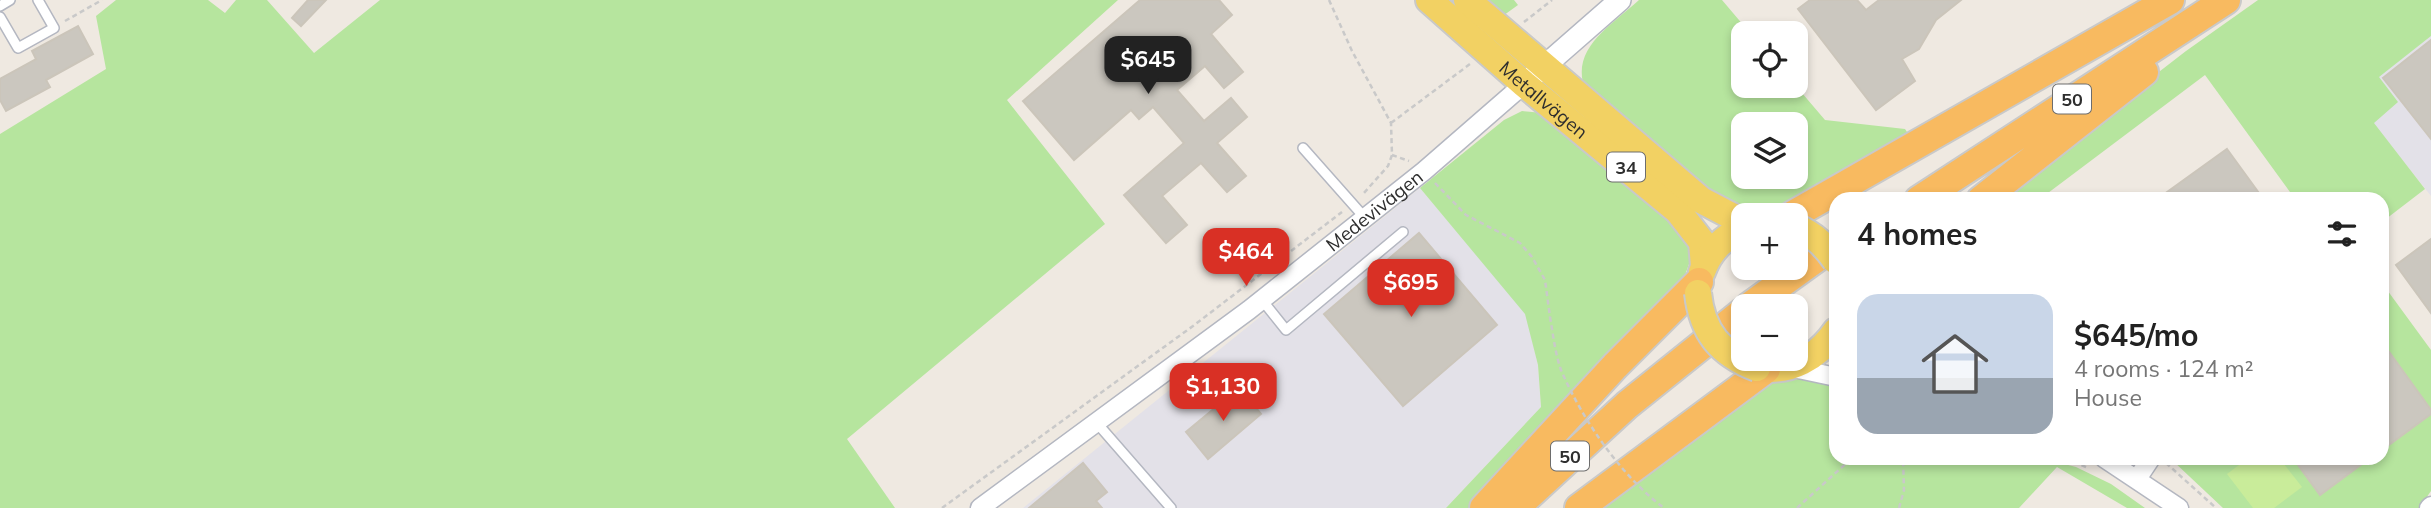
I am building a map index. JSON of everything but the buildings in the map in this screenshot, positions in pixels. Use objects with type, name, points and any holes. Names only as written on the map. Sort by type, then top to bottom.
[{"type":"highway","points":[[1833,192],[2170,0]]},
{"type":"highway","name":"50","points":[[1912,192],[2191,0]]},
{"type":"highway","name":"50","points":[[1931,192],[2226,0]]},
{"type":"highway","points":[[1991,192],[2236,0]]},
{"type":"highway","points":[[1808,206],[1829,194]]},
{"type":"highway","points":[[1767,294],[1829,249]]},
{"type":"highway","points":[[1787,294],[1829,265]]},
{"type":"highway","points":[[1485,508],[1615,366],[1701,280]]},
{"type":"highway","name":"50","points":[[1514,508],[1627,405],[1731,322]]},
{"type":"highway","name":"50","points":[[1529,508],[1731,338]]},
{"type":"highway","points":[[1579,508],[1766,371]]},
{"type":"main road","name":"Metallvägen","points":[[1429,0],[1701,200],[1731,216]]},
{"type":"main road","name":"Metallvägen","points":[[1467,0],[1534,76],[1678,211],[1702,242],[1701,280]]},
{"type":"main road","points":[[1808,233],[1829,251]]},
{"type":"main road","points":[[1701,280],[1724,240],[1731,236]]},
{"type":"main road","name":"34","points":[[1701,280],[1700,313],[1714,341],[1731,356]]},
{"type":"main road","points":[[1808,357],[1817,354],[1829,339]]},
{"type":"street","name":"Medevivägen","points":[[980,508],[1262,300],[1424,171],[1619,0]]},
{"type":"street","points":[[1792,371],[1829,376]]},
{"type":"street","points":[[2115,465],[2179,508]]},
{"type":"street","points":[[2137,479],[2146,465]]},
{"type":"lane","points":[[0,6],[10,0]]},
{"type":"lane","points":[[0,17],[18,48],[54,28],[38,0]]},
{"type":"lane","points":[[1303,148],[1365,218]]},
{"type":"lane","points":[[1262,300],[1286,330],[1403,232]]},
{"type":"lane","points":[[1096,422],[1171,508]]},
{"type":"path","points":[[54,28],[102,0]]},
{"type":"path","points":[[942,508],[1193,326],[1352,203],[1381,176],[1392,155],[1391,123],[1352,51],[1329,0]]},
{"type":"path","points":[[1523,23],[1552,0]]},
{"type":"path","points":[[1391,123],[1479,57]]},
{"type":"path","points":[[1392,155],[1411,161],[1466,215],[1520,243],[1532,257],[1545,279],[1561,369],[1581,405],[1629,474],[1646,494],[1664,508]]},
{"type":"path","points":[[1797,508],[1844,465]]},
{"type":"path","points":[[1899,508],[1905,490],[1903,465]]},
{"type":"path","points":[[2169,465],[2216,508]]},
{"type":"shaded area","points":[[2431,36],[2431,196],[2373,123],[2397,102],[2378,77]]},
{"type":"shaded area","points":[[1420,188],[1526,314],[1538,365],[1541,407],[1446,508],[1023,508]]},
{"type":"green space","points":[[116,0],[208,0],[225,13],[236,0],[267,0],[314,53],[380,0],[1118,0],[1007,100],[1105,224],[847,439],[895,508],[0,508],[0,134],[106,69],[96,16]]},
{"type":"green space","points":[[1480,0],[1514,0],[1518,5],[1500,18]]},
{"type":"green space","points":[[1639,0],[1722,0],[1740,21],[1731,21],[1731,98],[1806,98],[1825,120],[1905,129],[1911,138],[1796,203],[1731,205],[1673,167],[1586,92],[1582,77],[1583,63],[1587,51],[1605,29]]},
{"type":"green space","points":[[2258,0],[2431,0],[2431,36],[2379,77],[2398,102],[2374,123],[2425,189],[2389,217],[2389,192],[2290,192],[2205,75],[2049,192],[2003,192],[2186,51]]},
{"type":"green space","points":[[1522,111],[1543,113],[1676,220],[1691,247],[1689,264],[1683,281],[1473,508],[1446,508],[1541,407],[1538,365],[1525,314],[1420,188],[1504,120]]},
{"type":"green space","points":[[2389,293],[2431,350],[2431,491],[2419,508],[2223,508],[2177,465],[2389,465]]},
{"type":"green space","points":[[1806,376],[1829,384],[1829,465],[2068,465],[2111,484],[2145,508],[2127,508],[2057,467],[2019,508],[1596,508],[1769,384]]},
{"type":"green space","points":[[2239,465],[2285,465],[2302,487],[2274,508],[2253,508],[2227,474]]}]
